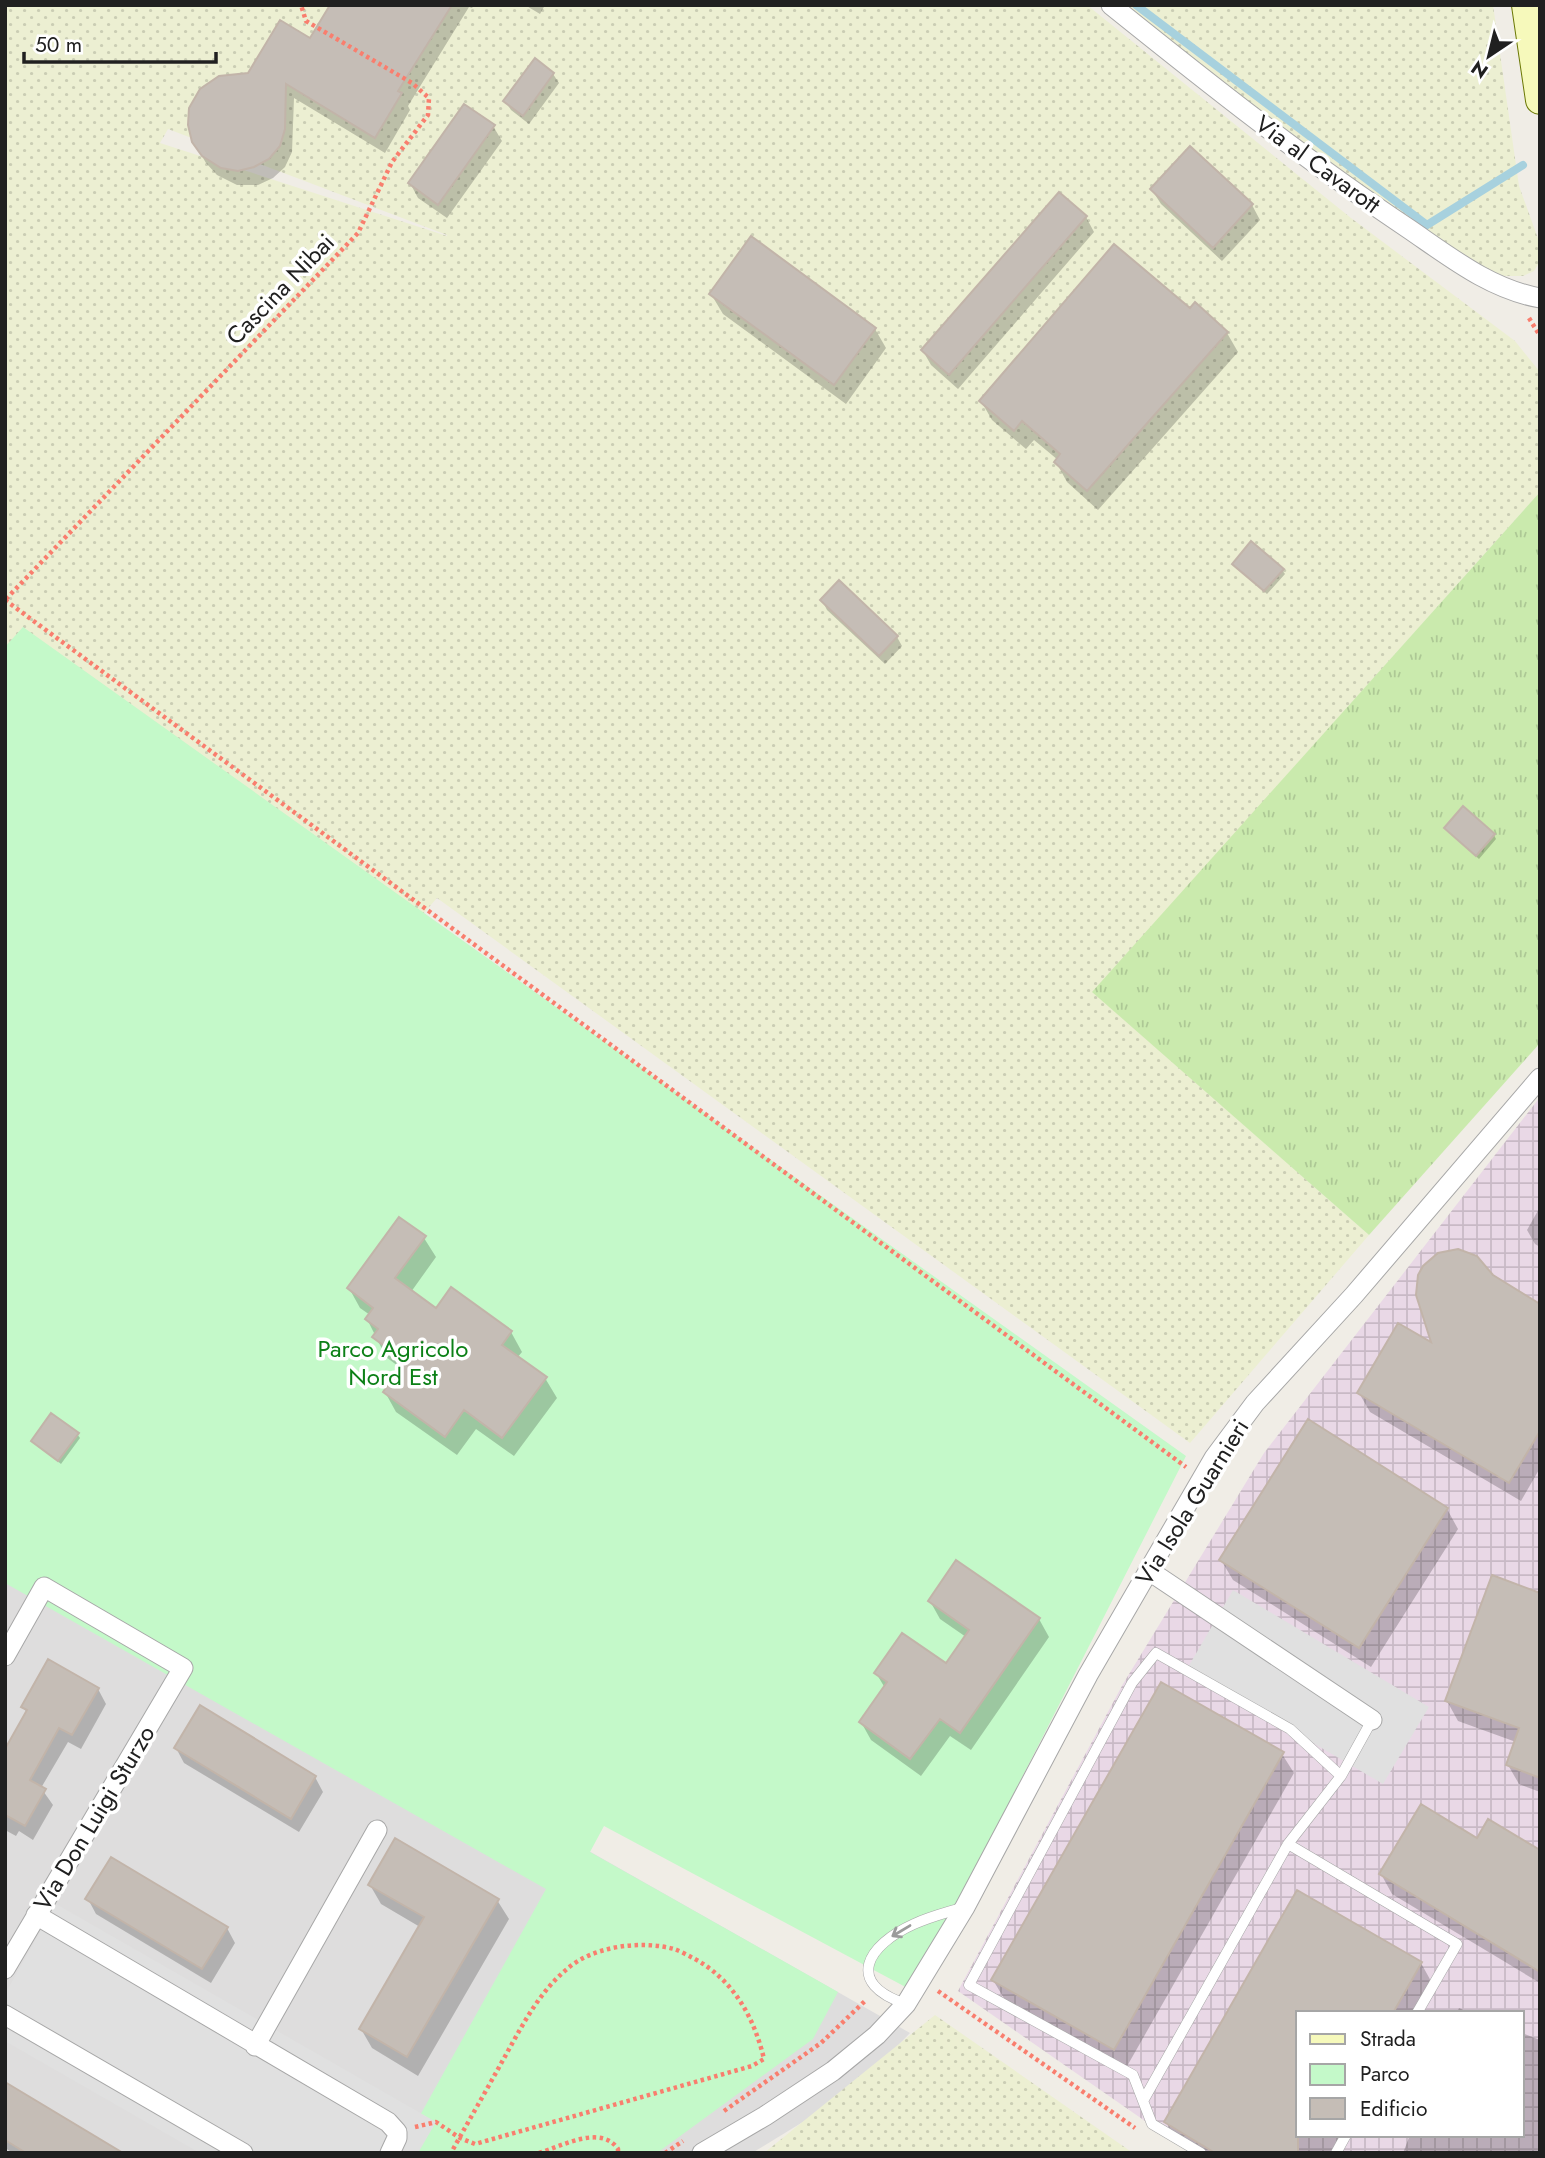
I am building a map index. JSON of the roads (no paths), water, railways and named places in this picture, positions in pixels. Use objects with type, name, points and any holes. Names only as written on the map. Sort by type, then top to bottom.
[{"type":"main road","points":[[1526,5],[1540,100]]},
{"type":"street","name":"Via al Cavarott","points":[[1111,5],[1340,183],[1476,273],[1520,294],[1540,298]]},
{"type":"street","name":"Via Isola Guarnieri","points":[[702,2153],[833,2071],[877,2035],[906,2004],[965,1907],[1088,1675],[1201,1478],[1228,1438],[1262,1395],[1354,1295],[1540,1078]]},
{"type":"street","points":[[1148,1570],[1372,1720]]},
{"type":"street","name":"Via Don Luigi Sturzo","points":[[5,1656],[44,1587],[184,1668],[5,1969]]},
{"type":"street","points":[[255,2046],[377,1830]]},
{"type":"street","points":[[36,1915],[388,2122],[397,2132],[390,2153]]},
{"type":"street","points":[[5,2015],[243,2153]]},
{"type":"lane","points":[[1201,2153],[1152,2123],[1133,2075],[969,1985],[1132,1683],[1156,1653],[1290,1728],[1341,1776]]},
{"type":"lane","points":[[1143,2101],[1288,1844],[1341,1776],[1372,1720]]},
{"type":"lane","points":[[1288,1844],[1457,1944],[1418,2011]]},
{"type":"lane","points":[[906,2004],[884,1995],[872,1985],[868,1973],[871,1958],[891,1938],[912,1924],[965,1907]]},
{"type":"lane","points":[[1336,2153],[1345,2137]]},
{"type":"waterway","points":[[1136,5],[1427,225],[1523,165]]},
{"type":"park label","name":"Parco Agricolo Nord Est","points":[[393,1362]]}]
